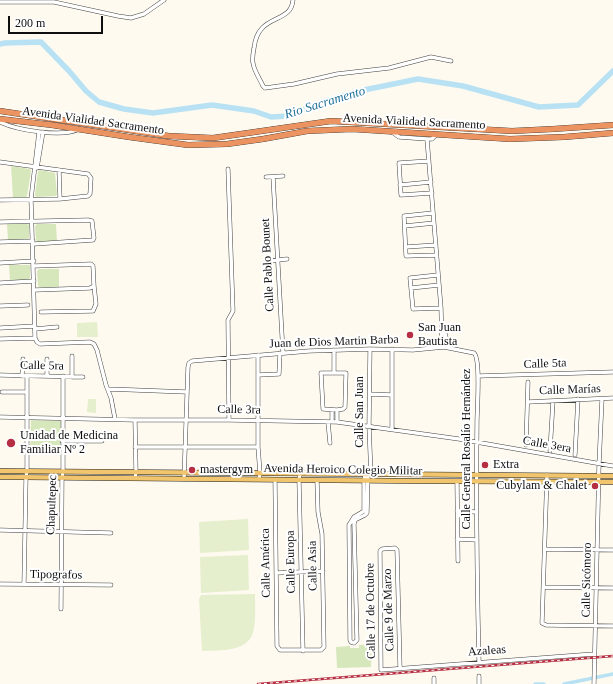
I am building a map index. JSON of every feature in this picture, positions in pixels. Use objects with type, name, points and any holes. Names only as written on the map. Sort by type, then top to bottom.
[{"type":"highway","name":"Avenida Vialidad Sacramento","points":[[0,111],[169,136],[213,138],[331,122],[512,130],[613,125]]},
{"type":"highway","name":"Avenida Vialidad Sacramento","points":[[0,119],[188,145],[227,144],[307,131],[327,130],[389,130],[510,139],[613,133]]},
{"type":"main road","name":"Avenida Heroico Colegio Militar","points":[[0,471],[27,470],[63,472],[613,476]]},
{"type":"main road","name":"Avenida Heroico Colegio Militar","points":[[0,477],[456,482],[613,482]]},
{"type":"street","points":[[0,2],[54,2],[131,18],[144,14],[164,0]]},
{"type":"street","points":[[293,0],[292,7],[287,13],[271,20],[259,30],[255,40],[253,64],[265,88],[294,84],[337,74],[386,69],[431,57],[452,61]]},
{"type":"street","points":[[1,123],[41,132],[70,133],[79,129]]},
{"type":"street","points":[[389,130],[398,137],[432,139],[437,134]]},
{"type":"street","points":[[41,132],[31,199],[34,243],[35,338],[40,344],[92,343],[97,350],[113,403],[115,419]]},
{"type":"street","points":[[427,139],[441,308],[442,347]]},
{"type":"street","points":[[429,161],[399,163],[400,185],[401,194],[432,192]]},
{"type":"street","points":[[0,162],[88,174],[91,178],[90,195],[60,199],[0,200]]},
{"type":"street","points":[[228,169],[233,311],[228,320],[230,358],[229,420]]},
{"type":"street","points":[[59,170],[60,199]]},
{"type":"street","points":[[266,177],[283,176]]},
{"type":"street","name":"Calle Pablo Bounet","points":[[258,375],[277,375],[279,373],[281,353],[278,260],[273,177]]},
{"type":"street","points":[[400,185],[431,182]]},
{"type":"street","points":[[433,213],[404,216],[406,256],[436,255]]},
{"type":"street","points":[[0,222],[90,220],[92,221],[94,238],[90,241],[34,243],[0,242]]},
{"type":"street","points":[[405,226],[434,223]]},
{"type":"street","points":[[406,247],[436,245]]},
{"type":"street","points":[[266,261],[287,259]]},
{"type":"street","points":[[0,263],[34,261]]},
{"type":"street","points":[[34,266],[91,264],[93,267],[96,304],[93,311],[41,312]]},
{"type":"street","points":[[438,275],[410,278],[413,309],[441,308]]},
{"type":"street","points":[[0,283],[34,280]]},
{"type":"street","points":[[411,288],[439,285]]},
{"type":"street","points":[[35,290],[90,288],[94,286]]},
{"type":"street","points":[[0,306],[28,305]]},
{"type":"street","points":[[442,324],[449,348]]},
{"type":"street","points":[[0,328],[57,327]]},
{"type":"street","points":[[0,339],[35,338]]},
{"type":"street","name":"Juan de Dios Martin Barba","points":[[187,392],[189,363],[192,361],[334,350],[413,350],[442,347],[472,352],[477,358]]},
{"type":"street","name":"Calle San Juan","points":[[354,520],[364,512],[365,481],[368,474],[370,349]]},
{"type":"street","points":[[392,349],[392,429]]},
{"type":"street","points":[[334,350],[334,373]]},
{"type":"street","points":[[258,355],[259,479]]},
{"type":"street","points":[[72,356],[72,377]]},
{"type":"street","name":"Calle General Rosalío Hernández","points":[[477,358],[476,512],[479,662]]},
{"type":"street","points":[[22,376],[23,359]]},
{"type":"street","points":[[47,359],[47,376]]},
{"type":"street","name":"Calle 5ta","points":[[478,376],[613,372]]},
{"type":"street","points":[[322,373],[334,373],[346,374],[345,407],[337,410],[324,410],[322,373]]},
{"type":"street","name":"Calle 5ra","points":[[0,375],[83,377]]},
{"type":"street","points":[[24,584],[27,470],[27,376]]},
{"type":"street","name":"Chapultepec","points":[[61,609],[60,585],[63,472],[63,376]]},
{"type":"street","points":[[526,445],[528,382]]},
{"type":"street","points":[[108,389],[187,392],[184,479]]},
{"type":"street","points":[[2,392],[27,392]]},
{"type":"street","points":[[370,394],[392,395]]},
{"type":"street","name":"Calle Marías","points":[[528,402],[613,398]]},
{"type":"street","points":[[575,455],[578,399]]},
{"type":"street","name":"Calle Sicómoro","points":[[594,682],[602,399]]},
{"type":"street","points":[[550,451],[553,401]]},
{"type":"street","points":[[330,443],[330,422],[332,410]]},
{"type":"street","points":[[337,410],[337,422]]},
{"type":"street","name":"Calle 3ra","points":[[0,417],[337,422],[477,442]]},
{"type":"street","points":[[135,420],[135,478]]},
{"type":"street","points":[[62,441],[102,441]]},
{"type":"street","name":"Calle 3era","points":[[477,442],[613,466]]},
{"type":"street","points":[[135,447],[258,447]]},
{"type":"street","name":"Calle Europa","points":[[300,474],[303,651]]},
{"type":"street","points":[[547,475],[542,623],[546,625],[613,626]]},
{"type":"street","name":"Calle América","points":[[274,480],[277,646],[280,650],[303,651]]},
{"type":"street","name":"Calle Asia","points":[[303,651],[321,650],[324,647],[322,534],[318,512],[317,480]]},
{"type":"street","points":[[456,482],[458,561]]},
{"type":"street","points":[[457,511],[476,512]]},
{"type":"street","points":[[354,520],[356,640],[354,643],[350,640],[349,525],[354,520]]},
{"type":"street","points":[[0,530],[111,533]]},
{"type":"street","name":"Calle General Rosalío Hernández","points":[[457,539],[477,540]]},
{"type":"street","name":"Calle 9 de Marzo","points":[[380,552],[382,549],[394,548],[397,550],[400,668]]},
{"type":"street","points":[[545,549],[613,550]]},
{"type":"street","name":"Calle 17 de Octubre","points":[[380,552],[381,670]]},
{"type":"street","points":[[276,573],[323,571]]},
{"type":"street","name":"Tipografos","points":[[0,584],[111,585]]},
{"type":"street","points":[[350,585],[355,585]]},
{"type":"street","points":[[543,587],[613,588]]},
{"type":"street","name":"Azaleas","points":[[381,670],[594,654]]},
{"type":"street","points":[[479,676],[479,684]]},
{"type":"street","points":[[434,678],[434,684]]},
{"type":"green space","points":[[11,166],[30,169],[31,171],[26,197],[13,197]]},
{"type":"green space","points":[[40,170],[55,173],[57,195],[36,197],[38,171]]},
{"type":"green space","points":[[7,224],[29,225],[29,238],[8,240]]},
{"type":"green space","points":[[37,224],[56,224],[57,241],[37,242],[35,226]]},
{"type":"green space","points":[[9,265],[29,265],[29,280],[10,281]]},
{"type":"green space","points":[[39,269],[59,269],[59,287],[39,287],[37,271]]},
{"type":"green space","points":[[97,322],[98,337],[77,337],[77,323]]},
{"type":"green space","points":[[88,399],[96,399],[96,413],[87,412]]},
{"type":"green space","points":[[31,420],[62,421],[61,453],[30,452]]},
{"type":"green space","points":[[248,519],[249,550],[200,553],[199,522]]},
{"type":"green space","points":[[248,555],[249,590],[201,593],[200,557]]},
{"type":"green space","points":[[255,594],[254,628],[252,636],[247,642],[241,646],[226,650],[202,651],[199,599],[201,595]]},
{"type":"green space","points":[[372,644],[371,667],[337,668],[336,647],[350,646],[350,648],[359,648],[359,645]]},
{"type":"waterway","name":"Rio Sacramento","points":[[0,44],[41,42],[86,91],[99,102],[124,109],[153,113],[212,105],[254,111],[271,117],[288,116],[322,102],[359,91],[418,79],[463,86],[539,107],[578,105],[613,71]]},
{"type":"waterway","points":[[564,684],[613,674]]},
{"type":"waterway","points":[[535,684],[544,684]]},
{"type":"railway","points":[[258,684],[613,656]]},
{"type":"place","name":"San Juan Bautista","points":[[410,335]]},
{"type":"place","name":"Unidad de Medicina Familiar Nº 2","points":[[11,443]]},
{"type":"place","name":"Extra","points":[[485,465]]},
{"type":"place","name":"mastergym","points":[[192,470]]},
{"type":"place","name":"Cubylam & Chalet","points":[[595,486]]}]
